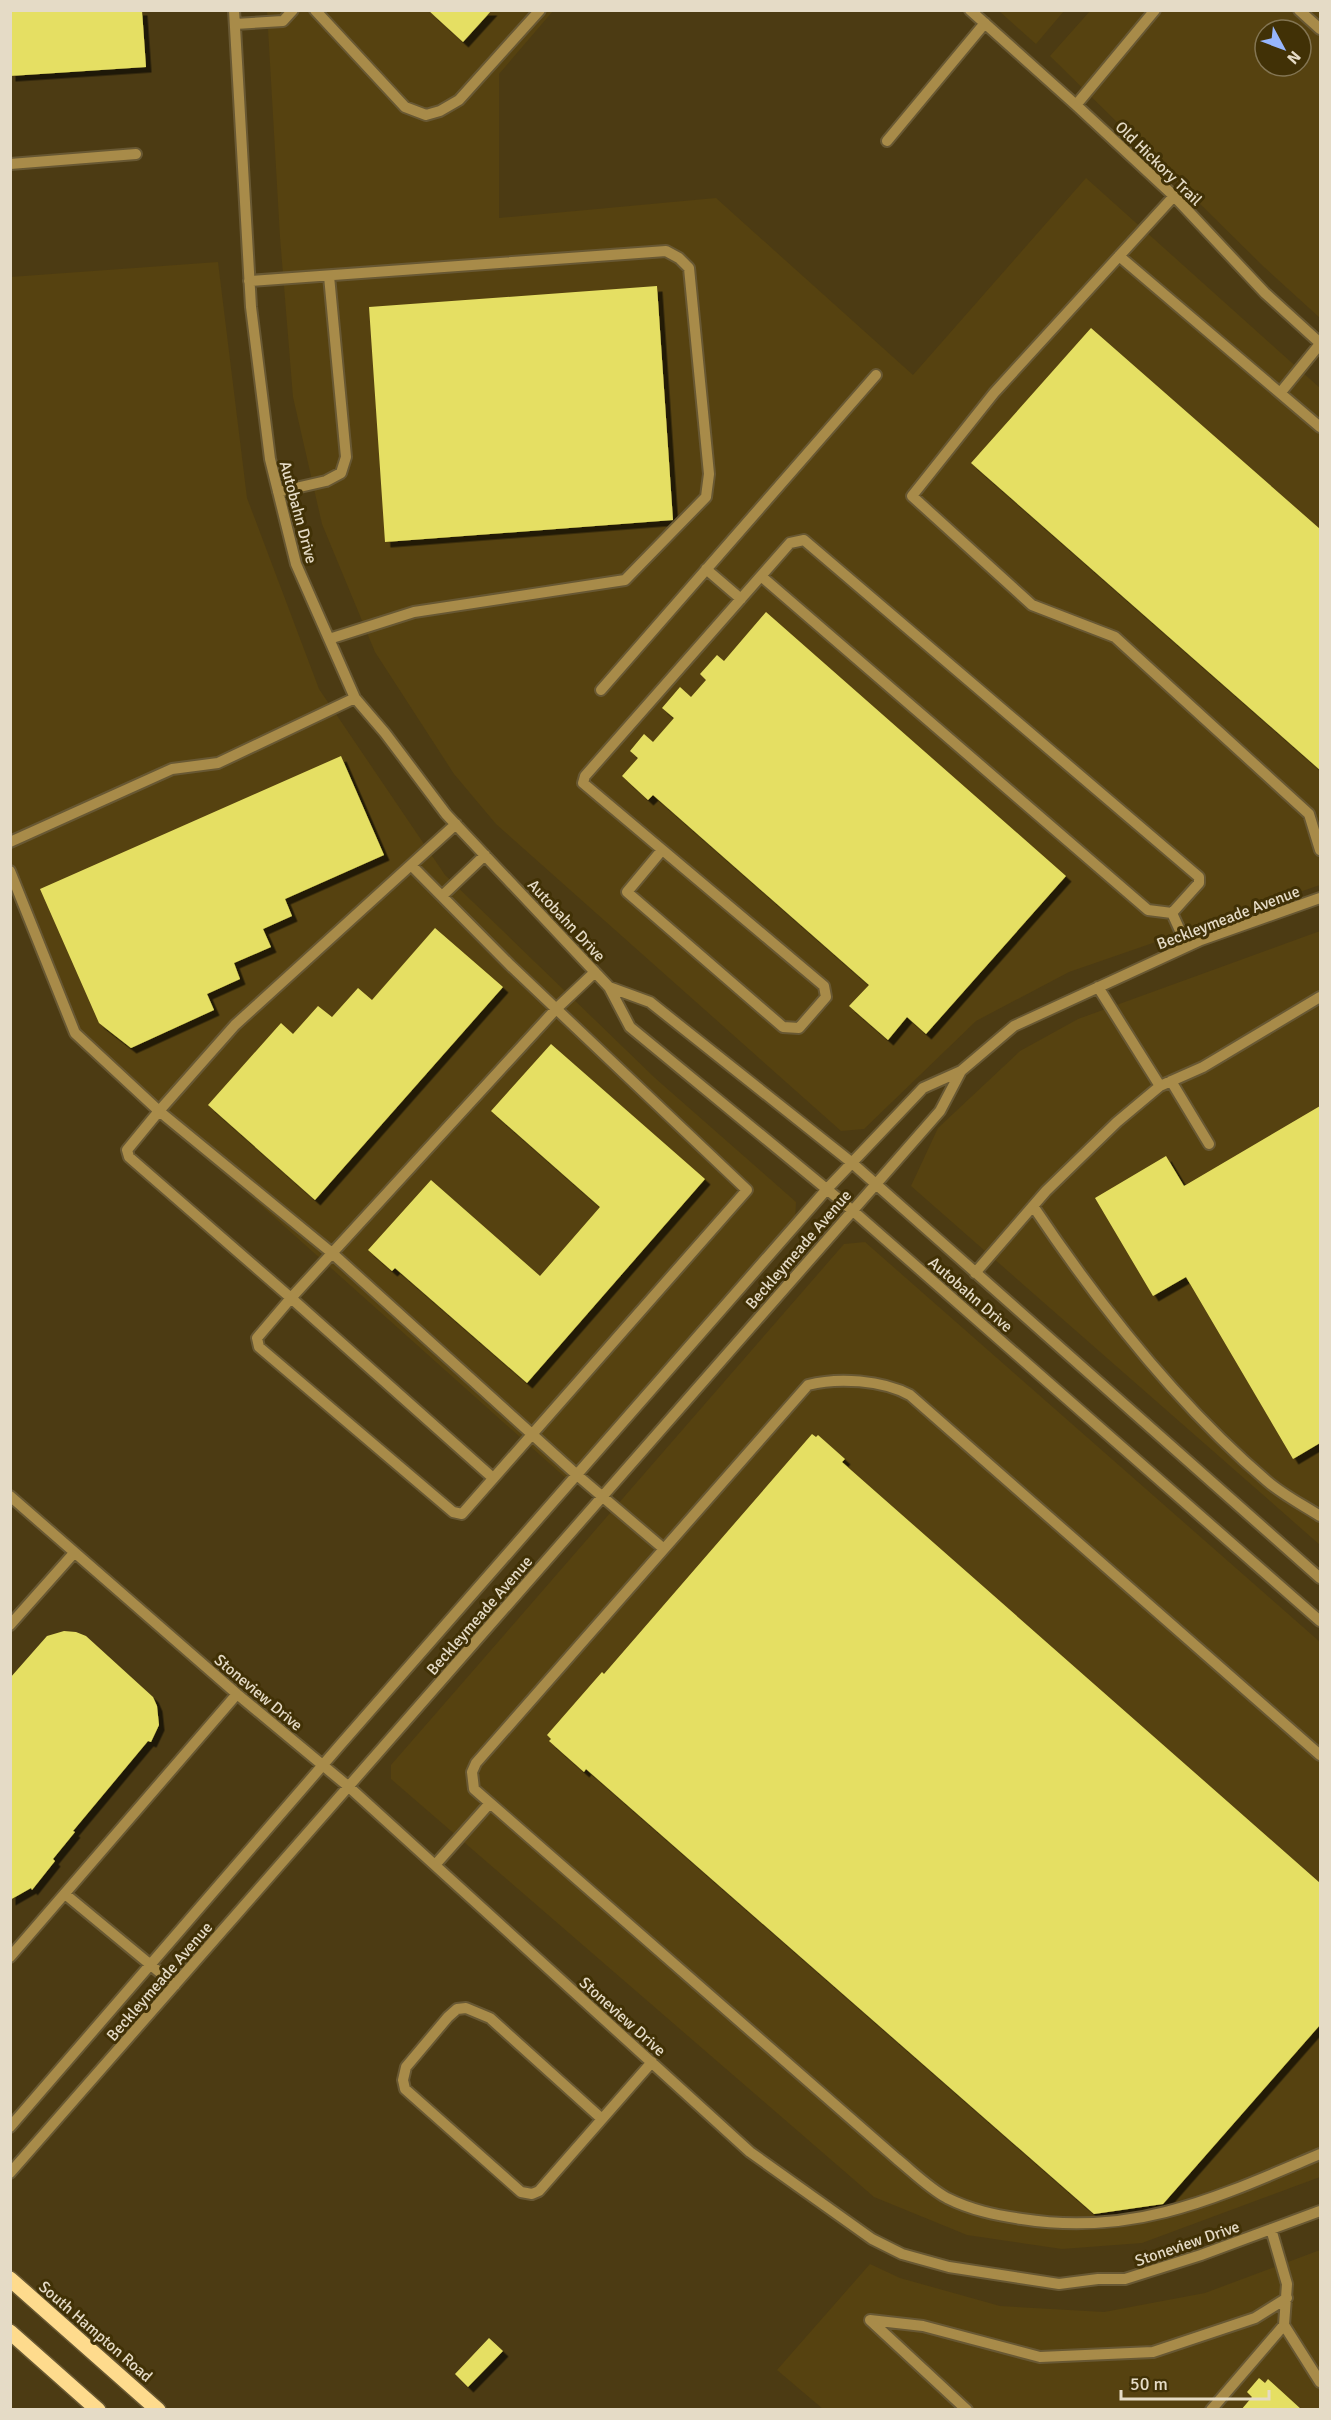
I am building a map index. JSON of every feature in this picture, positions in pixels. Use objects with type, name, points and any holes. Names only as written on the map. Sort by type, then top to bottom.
[{"type":"main road","name":"South Hampton Road","points":[[10,2279],[158,2409]]},
{"type":"main road","points":[[10,2332],[98,2409]]},
{"type":"street","name":"Autobahn Drive","points":[[234,10],[249,281],[270,459],[296,564],[355,698],[456,824],[609,987],[630,1027],[852,1210],[1320,1621]]},
{"type":"street","points":[[235,24],[283,21],[293,10]]},
{"type":"street","points":[[315,10],[405,107],[426,115],[440,111],[459,100],[540,10]]},
{"type":"street","name":"Old Hickory Trail","points":[[970,10],[1174,196],[1265,293],[1320,344]]},
{"type":"street","points":[[1076,105],[1155,10]]},
{"type":"street","points":[[1299,10],[1320,28]]},
{"type":"street","points":[[887,141],[985,23]]},
{"type":"street","points":[[10,164],[136,154]]},
{"type":"street","points":[[1174,196],[994,393],[912,496],[1032,605],[1115,637],[1309,814],[1320,850]]},
{"type":"street","points":[[249,281],[666,251],[679,258],[689,268],[709,474],[706,497],[626,580],[414,612],[329,639]]},
{"type":"street","points":[[1119,256],[1320,427]]},
{"type":"street","points":[[278,492],[326,482],[341,473],[346,457],[329,276]]},
{"type":"street","points":[[1281,392],[1320,344]]},
{"type":"street","points":[[601,690],[876,375]]},
{"type":"street","points":[[662,850],[627,892],[783,1028],[799,1028],[826,997],[824,987],[583,783],[585,776],[790,543],[804,540],[1199,877],[1199,883],[1172,913]]},
{"type":"street","points":[[706,569],[741,599]]},
{"type":"street","points":[[761,576],[1148,910],[1172,913]]},
{"type":"street","points":[[10,842],[172,769],[218,763],[355,698]]},
{"type":"street","points":[[456,824],[235,1025],[127,1150],[129,1158],[291,1298],[493,1478]]},
{"type":"street","points":[[442,896],[486,855]]},
{"type":"street","points":[[411,865],[556,1009],[747,1190],[462,1514],[453,1512],[259,1347],[257,1338],[556,1009],[595,972]]},
{"type":"street","points":[[10,871],[75,1033],[159,1111],[332,1253],[531,1434],[664,1549]]},
{"type":"street","name":"Beckleymeade Avenue","points":[[10,2127],[827,1189],[923,1088],[961,1071],[1014,1026],[1187,946],[1320,898]]},
{"type":"street","points":[[1172,913],[1187,946]]},
{"type":"street","name":"Autobahn Drive","points":[[609,987],[650,1002],[851,1162],[1320,1577]]},
{"type":"street","points":[[1098,987],[1209,1144]]},
{"type":"street","points":[[975,1273],[1033,1206],[1117,1122],[1165,1083],[1203,1067],[1320,998]]},
{"type":"street","name":"Beckleymeade Avenue","points":[[10,2173],[940,1111],[961,1071]]},
{"type":"street","points":[[1033,1206],[1078,1273],[1203,1421],[1268,1482],[1320,1516]]},
{"type":"street","points":[[1320,1755],[919,1402],[902,1390],[856,1382],[826,1381],[808,1385],[476,1763],[472,1772],[474,1789],[897,2159],[931,2188],[959,2203],[994,2215],[1053,2224],[1111,2222],[1171,2212],[1209,2200],[1320,2154]]},
{"type":"street","name":"Stoneview Drive","points":[[10,1496],[237,1694],[350,1787],[750,2152],[813,2200],[872,2239],[902,2254],[949,2267],[1059,2284],[1098,2279],[1125,2279],[1320,2211]]},
{"type":"street","points":[[10,1625],[74,1552]]},
{"type":"street","points":[[10,1957],[237,1694]]},
{"type":"street","points":[[435,1865],[490,1803]]},
{"type":"street","points":[[65,1894],[175,1985]]},
{"type":"street","points":[[602,2119],[490,2018],[466,2008],[457,2009],[448,2017],[406,2067],[404,2074],[405,2089],[520,2192],[531,2194],[539,2191],[652,2062]]},
{"type":"street","points":[[1211,2409],[1284,2325],[1287,2284],[1270,2229]]},
{"type":"street","points":[[967,2409],[870,2320],[923,2326],[1040,2357],[1153,2352],[1256,2318],[1287,2298]]},
{"type":"street","points":[[1284,2325],[1320,2382]]},
{"type":"shaded area","points":[[267,11],[553,11],[499,74],[499,218],[716,198],[913,375],[1086,178],[1320,388],[1320,885],[1069,972],[976,1021],[864,1129],[841,1131],[496,824],[454,774],[375,652],[322,524],[293,397],[280,237]]},
{"type":"shaded area","points":[[999,11],[1064,11],[1036,44]]},
{"type":"shaded area","points":[[1090,11],[1320,11],[1320,318],[1264,267],[1050,56]]},
{"type":"shaded area","points":[[218,262],[247,498],[319,689],[445,875],[655,1078],[796,1202],[795,1224],[568,1480],[86,1049],[11,878],[10,277]]},
{"type":"shaded area","points":[[1320,931],[1320,1545],[911,1186],[938,1128],[1020,1051],[1078,1019]]},
{"type":"shaded area","points":[[865,1242],[1320,1642],[1320,2177],[1142,2243],[1062,2249],[967,2235],[874,2197],[391,1779],[391,1765],[844,1244]]},
{"type":"shaded area","points":[[1320,2250],[1320,2409],[823,2409],[777,2370],[870,2264],[900,2278],[1000,2306],[1104,2312],[1205,2293]]},
{"type":"building","points":[[10,10],[142,10],[146,67],[10,76]]},
{"type":"building","points":[[428,10],[492,10],[463,42]]},
{"type":"building","points":[[657,286],[673,520],[385,542],[369,307]]},
{"type":"building","points":[[1091,328],[1320,529],[1320,770],[971,463]]},
{"type":"building","points":[[766,612],[1066,876],[926,1034],[907,1017],[888,1040],[849,1006],[869,985],[653,795],[648,800],[622,776],[638,758],[630,751],[644,734],[653,742],[674,718],[662,708],[680,687],[691,697],[706,680],[700,674],[717,655],[724,661]]},
{"type":"building","points":[[341,756],[384,855],[285,899],[292,916],[263,929],[271,947],[234,963],[240,979],[207,994],[214,1010],[131,1048],[99,1023],[40,889]]},
{"type":"building","points":[[435,928],[503,987],[315,1200],[208,1105],[281,1023],[293,1034],[318,1006],[332,1017],[358,988],[372,1000]]},
{"type":"building","points":[[551,1044],[705,1179],[527,1383],[395,1268],[392,1271],[368,1250],[431,1180],[540,1276],[600,1207],[491,1111]]},
{"type":"building","points":[[1320,1106],[1320,1443],[1293,1459],[1186,1277],[1153,1296],[1095,1198],[1166,1156],[1184,1186]]},
{"type":"building","points":[[812,1434],[816,1437],[818,1435],[845,1459],[842,1462],[1320,1883],[1320,2025],[1163,2204],[1094,2214],[586,1769],[584,1772],[549,1741],[551,1739],[547,1735],[602,1672],[604,1674]]},
{"type":"building","points":[[64,1631],[86,1636],[153,1697],[157,1706],[159,1725],[151,1742],[148,1741],[73,1831],[75,1832],[53,1859],[55,1861],[32,1890],[31,1888],[10,1900],[10,1678],[47,1636]]},
{"type":"building","points":[[489,2338],[503,2351],[468,2387],[455,2374]]},
{"type":"building","points":[[1259,2378],[1265,2383],[1268,2379],[1302,2410],[1241,2410],[1252,2397],[1247,2392]]}]
